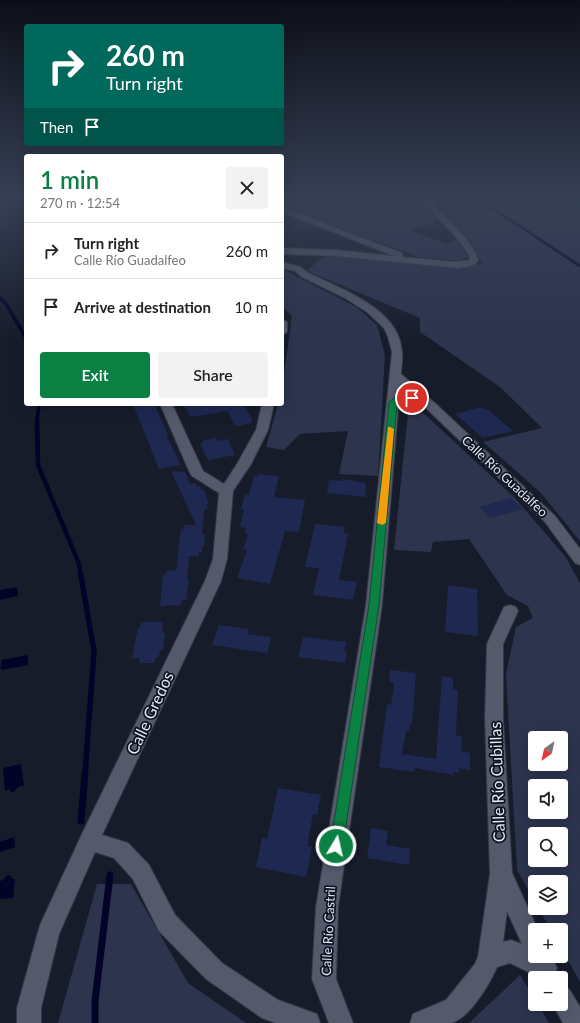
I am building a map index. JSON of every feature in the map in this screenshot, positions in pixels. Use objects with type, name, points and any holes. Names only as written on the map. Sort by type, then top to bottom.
[{"type":"street","points":[[375,245],[395,252],[406,260]]},
{"type":"street","points":[[284,251],[320,254],[336,253],[457,265],[467,264],[474,261],[474,256],[466,245]]},
{"type":"street","points":[[284,265],[306,264],[320,254]]},
{"type":"street","name":"Calle Río Castril","points":[[306,264],[305,275],[357,301],[386,322],[394,336],[397,352],[374,605],[327,907],[324,979],[341,1023]]},
{"type":"street","name":"Calle Río Guadalfeo","points":[[396,376],[550,519],[580,560]]},
{"type":"street","points":[[393,402],[399,398],[423,400]]},
{"type":"street","points":[[167,406],[197,473],[226,491]]},
{"type":"street","name":"Calle Gredos","points":[[29,1023],[30,1008],[48,933],[89,842],[213,582],[220,559],[226,491],[244,464],[262,430],[268,406]]},
{"type":"street","name":"Calle Río Cubillas","points":[[510,611],[495,644],[494,718],[501,874],[528,933]]},
{"type":"street","points":[[89,842],[121,850],[141,872],[166,923],[214,971],[271,1010],[308,1023]]},
{"type":"street","points":[[422,1023],[456,1009],[483,972],[489,958],[501,874]]},
{"type":"street","points":[[489,958],[511,951],[545,967]]},
{"type":"street","points":[[568,1009],[576,1023]]},
{"type":"shaded area","points":[[385,245],[460,245],[469,256],[460,261],[418,257]]},
{"type":"shaded area","points":[[468,245],[580,245],[580,541],[541,493],[483,442],[542,428],[500,387],[420,332],[420,318],[307,271],[321,258],[334,256],[459,268],[482,263]]},
{"type":"shaded area","points":[[284,270],[356,307],[377,325],[385,355],[378,476],[339,474],[348,431],[300,434],[284,450],[266,447],[277,406],[284,406],[284,374],[292,316],[284,308]]},
{"type":"shaded area","points":[[420,410],[514,497],[565,556],[580,583],[580,982],[568,961],[568,923],[547,923],[542,915],[568,915],[568,875],[528,875],[528,890],[517,870],[506,674],[516,627],[533,618],[528,606],[507,595],[469,539],[433,542],[431,552],[394,550],[408,413]]},
{"type":"shaded area","points":[[17,587],[18,596],[0,600],[0,590]]},
{"type":"shaded area","points":[[28,655],[28,665],[2,670],[0,668],[2,660]]},
{"type":"shaded area","points":[[21,764],[24,786],[18,787],[14,792],[11,792],[10,789],[5,791],[3,768]]},
{"type":"shaded area","points":[[14,837],[15,847],[0,852],[0,842]]},
{"type":"shaded area","points":[[10,875],[13,879],[15,879],[13,898],[0,899],[0,881],[6,876]]},
{"type":"shaded area","points":[[97,884],[131,884],[188,983],[246,1023],[58,1023]]},
{"type":"shaded area","points":[[520,975],[528,988],[528,1011],[542,1011],[549,1023],[469,1023]]},
{"type":"building","points":[[134,406],[155,406],[168,435],[166,435],[181,465],[159,469]]},
{"type":"building","points":[[184,406],[242,406],[253,420],[251,420],[252,423],[236,426],[227,411],[191,417]]},
{"type":"building","points":[[482,407],[488,410],[513,431],[483,438],[455,414]]},
{"type":"building","points":[[216,438],[217,441],[228,439],[235,455],[208,460],[200,444],[203,443],[202,441]]},
{"type":"building","points":[[171,471],[185,472],[190,484],[196,483],[197,486],[200,486],[202,490],[204,490],[209,505],[206,505],[208,509],[204,510],[202,534],[205,534],[202,552],[199,552],[199,556],[189,556],[187,580],[189,580],[186,600],[182,600],[181,605],[160,606],[163,575],[166,575],[167,571],[176,570],[181,529],[183,529],[184,525],[196,525]]},
{"type":"building","points":[[258,474],[279,476],[274,497],[305,500],[299,532],[285,531],[270,584],[237,578],[247,550],[243,549],[248,534],[245,534],[246,528],[240,527],[244,510],[241,509],[245,495],[249,495],[254,476],[258,476]]},
{"type":"building","points":[[342,479],[366,483],[365,497],[327,493],[329,480],[342,481]]},
{"type":"building","points":[[511,498],[523,509],[490,518],[479,507]]},
{"type":"building","points":[[315,524],[345,527],[343,533],[348,534],[339,580],[357,582],[353,600],[313,595],[319,568],[305,567]]},
{"type":"building","points":[[448,585],[477,589],[478,636],[445,632]]},
{"type":"building","points":[[141,622],[163,622],[162,633],[165,633],[163,650],[160,650],[159,657],[156,657],[154,663],[139,663],[140,658],[132,658],[138,628],[140,628]]},
{"type":"building","points":[[219,625],[249,629],[247,634],[271,637],[267,653],[212,645]]},
{"type":"building","points":[[303,637],[346,642],[344,651],[347,652],[345,663],[298,657]]},
{"type":"building","points":[[390,670],[416,673],[412,724],[410,724],[409,731],[406,731],[402,754],[436,759],[442,676],[453,678],[453,689],[458,690],[456,735],[462,736],[461,751],[470,753],[470,770],[459,768],[459,773],[454,772],[454,775],[415,768],[414,772],[379,767],[387,704],[391,705],[394,683],[389,682]]},
{"type":"building","points":[[278,788],[321,795],[317,815],[313,814],[307,846],[312,847],[306,877],[256,867],[262,838],[267,839]]},
{"type":"building","points":[[371,828],[388,831],[386,845],[410,849],[409,865],[367,858]]},
{"type":"waterway","points":[[548,245],[580,266]]},
{"type":"waterway","points":[[0,298],[6,304],[24,335]]},
{"type":"waterway","points":[[37,420],[39,406]]},
{"type":"waterway","points":[[37,420],[38,465],[79,564],[81,577]]},
{"type":"waterway","points":[[81,576],[94,651],[85,774]]},
{"type":"waterway","points":[[81,821],[85,773]]},
{"type":"waterway","points":[[95,1023],[95,1001],[110,875]]},
{"type":"slow traffic","points":[[382,523],[390,429]]},
{"type":"route","points":[[336,846],[374,605],[393,402],[399,398],[412,398]]}]
